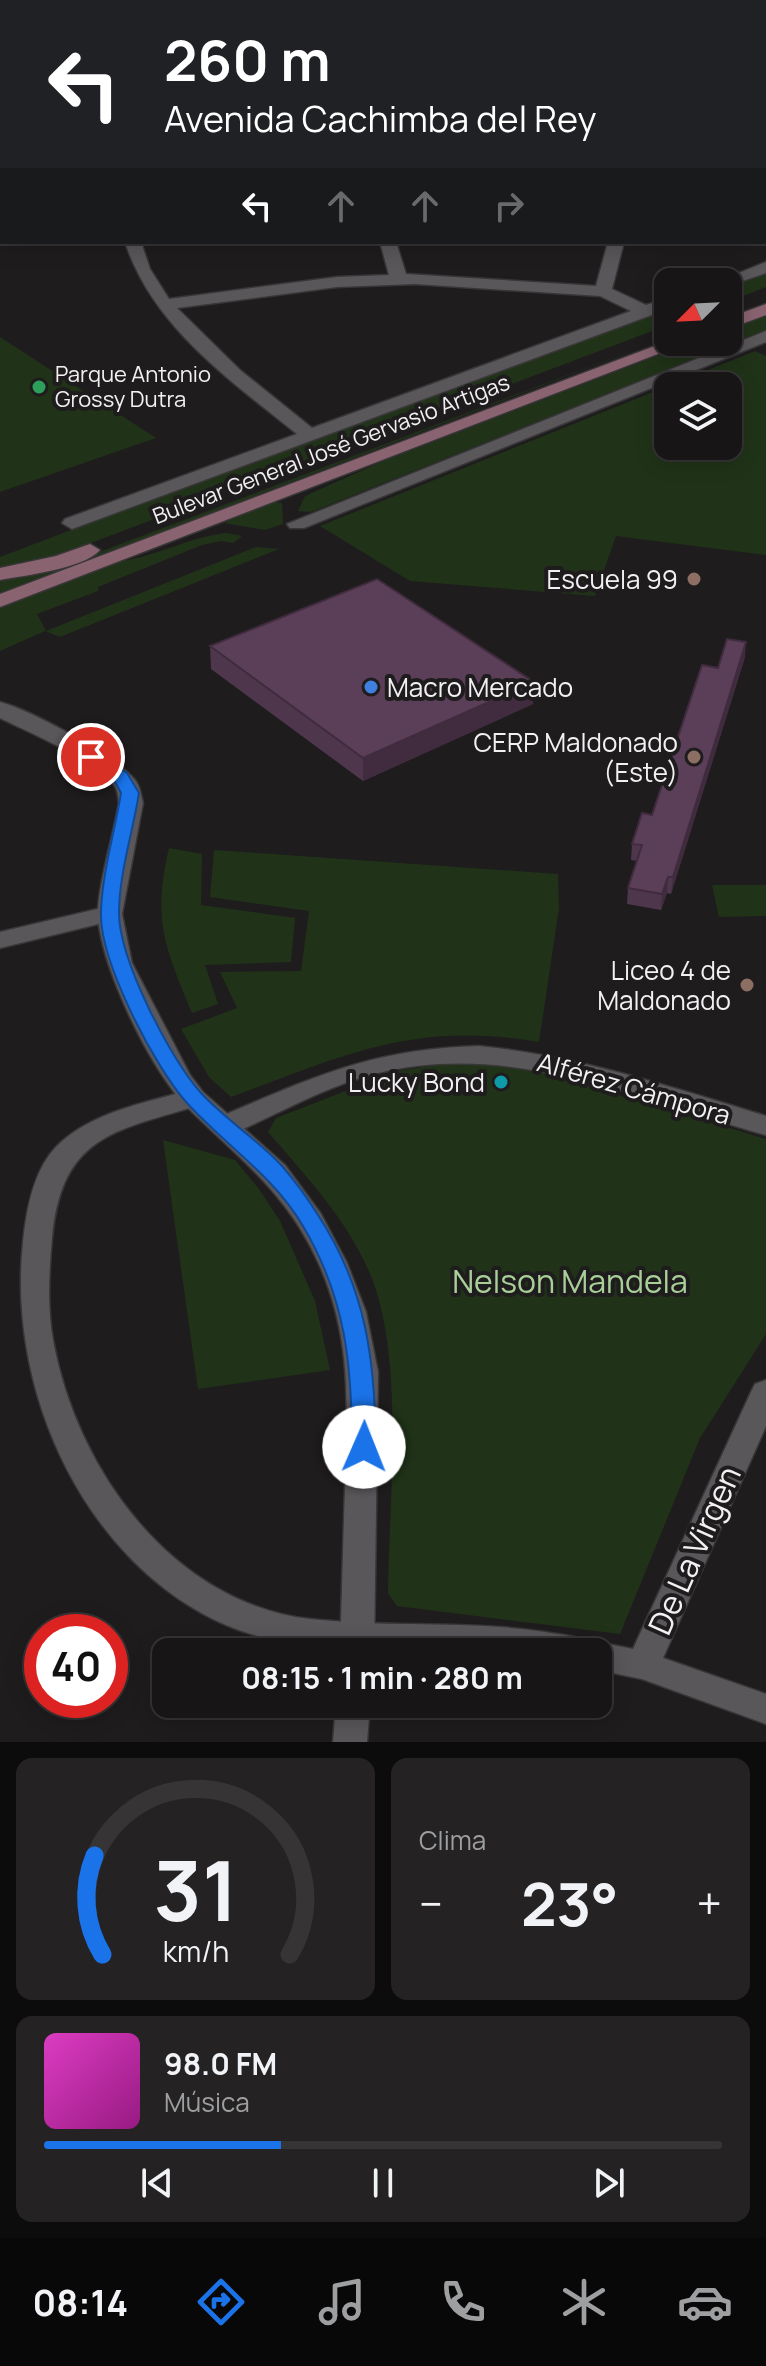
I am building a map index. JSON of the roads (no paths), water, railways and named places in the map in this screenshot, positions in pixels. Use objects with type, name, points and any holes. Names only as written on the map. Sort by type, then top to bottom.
[{"type":"main road","points":[[742,303],[766,294]]},
{"type":"main road","points":[[742,318],[766,309]]},
{"type":"main road","name":"Bulevar General José Gervasio Artigas","points":[[0,574],[62,561],[654,336]]},
{"type":"main road","name":"Bulevar General José Gervasio Artigas","points":[[0,601],[654,352]]},
{"type":"street","points":[[766,98],[766,120]]},
{"type":"street","points":[[134,244],[139,264],[187,332],[310,435]]},
{"type":"street","points":[[389,244],[399,280]]},
{"type":"street","points":[[603,291],[615,244]]},
{"type":"street","points":[[742,276],[766,267]]},
{"type":"street","points":[[166,304],[337,282],[399,280],[603,291],[645,311]]},
{"type":"street","name":"Bulevar General José Gervasio Artigas","points":[[72,523],[654,308]]},
{"type":"street","points":[[297,524],[765,337]]},
{"type":"street","points":[[0,709],[69,744],[113,771],[127,785],[131,803],[110,914],[112,934],[125,977],[144,1017],[194,1098],[275,1172],[311,1221],[333,1263],[351,1312],[363,1372],[365,1416],[358,1638]]},
{"type":"street","points":[[0,940],[110,914]]},
{"type":"street","name":"Alférez Cámpora","points":[[227,1125],[317,1085],[377,1064],[464,1052],[560,1064],[766,1126]]},
{"type":"street","points":[[194,1098],[98,1129],[65,1154],[52,1178],[33,1254],[38,1338],[51,1389],[79,1462],[107,1511],[149,1559],[191,1591],[237,1615],[331,1638]]},
{"type":"street","name":"De La Virgen","points":[[643,1665],[766,1392]]},
{"type":"street","points":[[422,1638],[464,1638]]},
{"type":"street","points":[[612,1659],[643,1665],[766,1709]]},
{"type":"street","points":[[350,1742],[352,1718]]},
{"type":"place","name":"Parque Antonio Grossy Dutra","points":[[39,387]]},
{"type":"place","name":"Escuela 99","points":[[694,579]]},
{"type":"place","name":"Macro Mercado","points":[[371,687]]},
{"type":"place","name":"CERP Maldonado (Este)","points":[[694,757]]},
{"type":"place","name":"Liceo 4 de Maldonado","points":[[747,985]]},
{"type":"place","name":"Lucky Bond","points":[[501,1082]]},
{"type":"park label","name":"Nelson Mandela","points":[[570,1281]]}]
